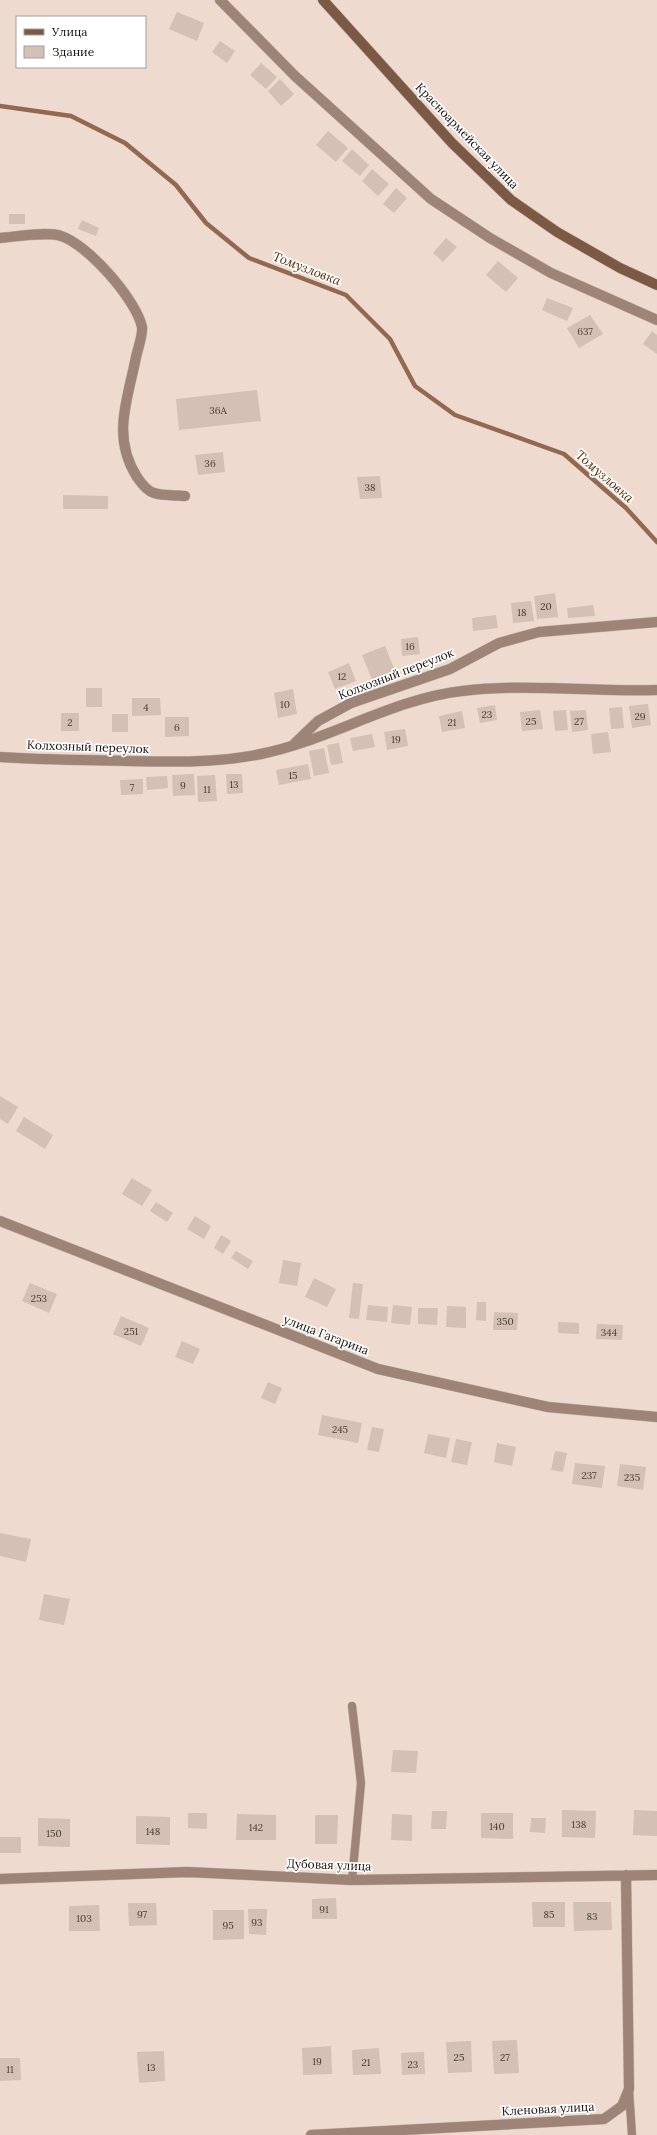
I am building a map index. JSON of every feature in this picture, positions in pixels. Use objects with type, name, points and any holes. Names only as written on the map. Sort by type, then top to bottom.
[{"type":"main road","name":"Красноармейская улица","points":[[323,0],[452,143],[511,200],[570,239],[620,268],[657,285]]},
{"type":"street","points":[[220,0],[295,76],[431,200],[490,238],[551,273],[657,320]]},
{"type":"street","points":[[0,238],[60,235],[80,247],[107,270],[131,302],[142,327],[123,412],[124,449],[130,466],[142,484],[154,493],[185,496]]},
{"type":"street","name":"Колхозный переулок","points":[[294,744],[318,721],[351,703],[450,669],[499,643],[539,632],[657,622]]},
{"type":"street","name":"Колхозный переулок","points":[[0,757],[60,761],[192,763],[261,754],[322,736],[414,700],[463,691],[552,688],[657,690]]},
{"type":"street","name":"улица Гагарина","points":[[0,1221],[378,1369],[548,1407],[657,1417]]},
{"type":"street","name":"Дубовая улица","points":[[0,1879],[187,1872],[352,1880],[657,1875]]},
{"type":"street","name":"Кленовая улица","points":[[311,2135],[604,2119],[622,2106],[629,2089],[626,1875]]},
{"type":"lane","points":[[352,1706],[361,1783],[352,1880]]},
{"type":"lane","points":[[629,2089],[632,2135]]},
{"type":"building","points":[[177,12],[204,23],[197,41],[169,29]]},
{"type":"building","points":[[220,41],[235,51],[227,63],[212,52]]},
{"type":"building","points":[[261,63],[277,77],[266,89],[250,75]]},
{"type":"building","points":[[280,79],[294,94],[281,106],[268,91]]},
{"type":"building","points":[[328,131],[348,148],[336,162],[316,145]]},
{"type":"building","points":[[352,149],[369,165],[360,176],[342,161]]},
{"type":"building","points":[[372,169],[389,184],[378,196],[362,181]]},
{"type":"building","points":[[396,188],[407,198],[394,213],[383,204]]},
{"type":"building","points":[[9,214],[25,214],[25,224],[9,224]]},
{"type":"building","points":[[82,220],[99,228],[96,236],[78,229]]},
{"type":"building","points":[[446,238],[457,247],[443,262],[433,253]]},
{"type":"building","points":[[498,261],[518,278],[506,292],[486,275]]},
{"type":"building","points":[[547,298],[573,308],[567,321],[542,310]]},
{"type":"building","points":[[590,315],[603,334],[579,348],[567,328]]},
{"type":"building","points":[[652,331],[657,335],[657,354],[643,344]]},
{"type":"building","points":[[257,390],[261,421],[179,430],[176,399]]},
{"type":"building","points":[[223,452],[225,472],[198,475],[195,455]]},
{"type":"building","points":[[380,476],[382,498],[360,499],[357,477]]},
{"type":"building","points":[[63,495],[108,496],[108,509],[63,509]]},
{"type":"building","points":[[555,593],[558,617],[537,619],[534,596]]},
{"type":"building","points":[[531,601],[534,621],[513,623],[511,603]]},
{"type":"building","points":[[593,605],[595,616],[568,618],[567,608]]},
{"type":"building","points":[[496,615],[498,628],[473,631],[472,618]]},
{"type":"building","points":[[418,637],[420,654],[402,656],[401,639]]},
{"type":"building","points":[[385,646],[396,673],[373,682],[362,655]]},
{"type":"building","points":[[349,663],[356,681],[335,689],[328,672]]},
{"type":"building","points":[[86,688],[102,688],[102,707],[86,707]]},
{"type":"building","points":[[293,689],[297,714],[278,718],[274,693]]},
{"type":"building","points":[[132,698],[160,698],[161,715],[132,716]]},
{"type":"building","points":[[648,704],[651,725],[632,728],[629,706]]},
{"type":"building","points":[[495,705],[497,720],[480,723],[477,708]]},
{"type":"building","points":[[622,707],[624,728],[611,729],[609,708]]},
{"type":"building","points":[[540,710],[543,729],[522,731],[520,712]]},
{"type":"building","points":[[566,710],[568,730],[555,731],[553,711]]},
{"type":"building","points":[[586,710],[588,730],[572,732],[570,711]]},
{"type":"building","points":[[462,711],[465,728],[442,732],[439,716]]},
{"type":"building","points":[[61,713],[79,713],[79,731],[61,731]]},
{"type":"building","points":[[112,714],[128,714],[128,732],[112,732]]},
{"type":"building","points":[[165,717],[189,717],[189,736],[165,737]]},
{"type":"building","points":[[405,729],[408,746],[387,750],[384,732]]},
{"type":"building","points":[[608,732],[611,752],[593,754],[591,734]]},
{"type":"building","points":[[372,734],[375,747],[353,751],[350,738]]},
{"type":"building","points":[[339,743],[343,763],[331,765],[327,745]]},
{"type":"building","points":[[324,748],[329,773],[314,776],[309,751]]},
{"type":"building","points":[[308,764],[311,779],[279,785],[276,770]]},
{"type":"building","points":[[194,774],[195,795],[173,796],[172,775]]},
{"type":"building","points":[[226,774],[242,774],[243,793],[227,794]]},
{"type":"building","points":[[215,775],[217,801],[198,802],[197,776]]},
{"type":"building","points":[[167,776],[168,788],[147,790],[146,777]]},
{"type":"building","points":[[143,779],[143,794],[121,795],[120,780]]},
{"type":"building","points":[[0,1096],[18,1107],[8,1124],[0,1119]]},
{"type":"building","points":[[24,1117],[53,1135],[45,1149],[16,1131]]},
{"type":"building","points":[[132,1178],[152,1190],[142,1206],[122,1194]]},
{"type":"building","points":[[156,1202],[173,1213],[167,1222],[150,1211]]},
{"type":"building","points":[[195,1216],[211,1226],[204,1239],[187,1229]]},
{"type":"building","points":[[221,1235],[231,1241],[223,1254],[214,1248]]},
{"type":"building","points":[[236,1251],[253,1261],[248,1269],[231,1258]]},
{"type":"building","points":[[283,1260],[301,1263],[297,1286],[279,1283]]},
{"type":"building","points":[[314,1278],[336,1289],[327,1307],[305,1297]]},
{"type":"building","points":[[30,1283],[57,1294],[49,1313],[22,1301]]},
{"type":"building","points":[[353,1283],[363,1284],[359,1319],[349,1318]]},
{"type":"building","points":[[477,1302],[486,1302],[486,1321],[476,1320]]},
{"type":"building","points":[[368,1305],[388,1307],[387,1322],[366,1320]]},
{"type":"building","points":[[393,1305],[412,1307],[410,1325],[391,1323]]},
{"type":"building","points":[[447,1306],[466,1307],[466,1328],[446,1327]]},
{"type":"building","points":[[418,1308],[438,1308],[437,1325],[418,1324]]},
{"type":"building","points":[[494,1312],[518,1313],[517,1330],[493,1330]]},
{"type":"building","points":[[121,1316],[149,1328],[141,1346],[113,1334]]},
{"type":"building","points":[[558,1322],[579,1323],[579,1334],[558,1333]]},
{"type":"building","points":[[597,1324],[623,1325],[622,1340],[596,1339]]},
{"type":"building","points":[[182,1341],[200,1349],[193,1364],[175,1357]]},
{"type":"building","points":[[268,1382],[282,1388],[275,1404],[261,1398]]},
{"type":"building","points":[[322,1415],[362,1423],[358,1443],[318,1435]]},
{"type":"building","points":[[372,1427],[384,1429],[379,1452],[367,1450]]},
{"type":"building","points":[[428,1434],[450,1438],[446,1458],[424,1453]]},
{"type":"building","points":[[456,1439],[472,1442],[467,1465],[451,1462]]},
{"type":"building","points":[[497,1443],[516,1447],[512,1466],[494,1462]]},
{"type":"building","points":[[555,1451],[567,1453],[563,1472],[551,1470]]},
{"type":"building","points":[[575,1463],[605,1466],[602,1488],[572,1484]]},
{"type":"building","points":[[620,1464],[646,1467],[643,1490],[617,1486]]},
{"type":"building","points":[[0,1533],[31,1539],[26,1562],[0,1556]]},
{"type":"building","points":[[44,1594],[70,1599],[64,1625],[39,1620]]},
{"type":"building","points":[[393,1750],[418,1751],[416,1773],[391,1772]]},
{"type":"building","points":[[562,1810],[596,1811],[595,1838],[562,1837]]},
{"type":"building","points":[[634,1810],[657,1811],[657,1836],[633,1835]]},
{"type":"building","points":[[432,1811],[447,1811],[446,1829],[431,1829]]},
{"type":"building","points":[[188,1813],[207,1813],[207,1829],[188,1828]]},
{"type":"building","points":[[481,1813],[513,1813],[513,1839],[481,1838]]},
{"type":"building","points":[[237,1814],[276,1815],[276,1840],[236,1840]]},
{"type":"building","points":[[392,1814],[412,1815],[412,1841],[391,1840]]},
{"type":"building","points":[[315,1815],[338,1815],[337,1844],[315,1844]]},
{"type":"building","points":[[136,1816],[170,1817],[170,1845],[136,1844]]},
{"type":"building","points":[[38,1818],[70,1819],[70,1847],[38,1846]]},
{"type":"building","points":[[531,1818],[546,1818],[545,1833],[530,1832]]},
{"type":"building","points":[[0,1837],[21,1837],[21,1853],[0,1853]]},
{"type":"building","points":[[336,1898],[337,1919],[312,1919],[312,1899]]},
{"type":"building","points":[[532,1902],[565,1902],[565,1927],[533,1927]]},
{"type":"building","points":[[573,1902],[611,1902],[612,1930],[574,1931]]},
{"type":"building","points":[[128,1903],[156,1903],[157,1925],[129,1926]]},
{"type":"building","points":[[99,1905],[100,1931],[69,1931],[69,1906]]},
{"type":"building","points":[[248,1909],[267,1909],[266,1935],[249,1934]]},
{"type":"building","points":[[213,1910],[244,1910],[244,1939],[213,1940]]},
{"type":"building","points":[[517,2040],[519,2073],[494,2074],[492,2041]]},
{"type":"building","points":[[471,2041],[472,2072],[448,2073],[446,2042]]},
{"type":"building","points":[[331,2046],[332,2074],[303,2075],[302,2048]]},
{"type":"building","points":[[379,2048],[381,2074],[353,2075],[352,2050]]},
{"type":"building","points":[[164,2051],[165,2081],[139,2083],[137,2052]]},
{"type":"building","points":[[424,2052],[425,2074],[402,2075],[401,2053]]},
{"type":"building","points":[[0,2058],[20,2058],[21,2080],[0,2081]]},
{"type":"waterway","name":"Томузловка","points":[[0,106],[71,116],[125,143],[176,185],[206,223],[249,258],[346,295],[390,339],[415,386],[455,415],[564,454],[626,508],[657,542]]}]
